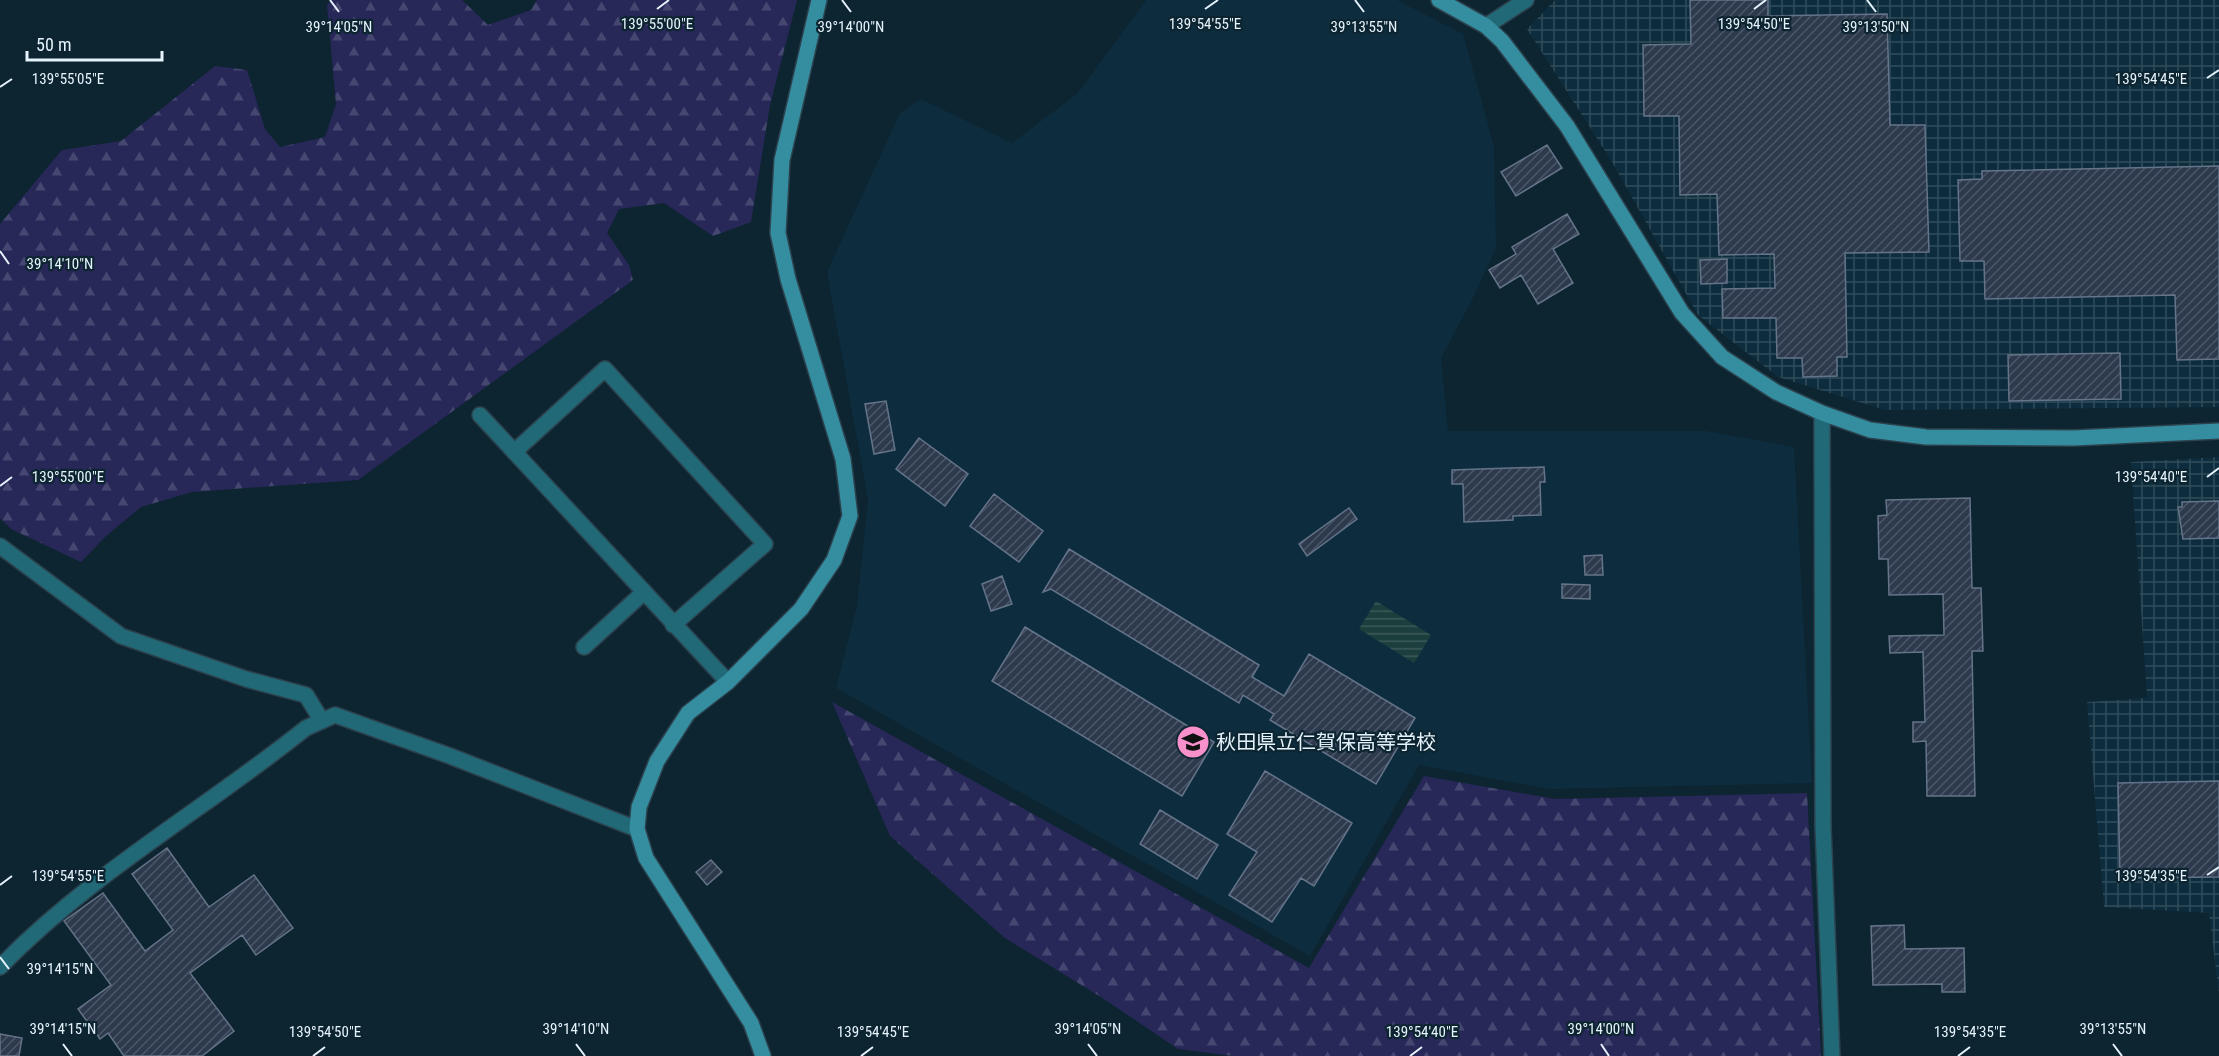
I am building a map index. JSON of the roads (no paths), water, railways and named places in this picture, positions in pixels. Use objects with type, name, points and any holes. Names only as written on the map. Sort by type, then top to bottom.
[{"type":"street","points":[[763,1056],[751,1023],[646,858],[637,829],[639,807],[657,761],[688,713],[728,682],[801,609],[834,560],[850,516],[843,459],[788,279],[778,233],[782,160],[819,0]]},
{"type":"street","points":[[1439,0],[1486,26],[1502,40],[1567,126],[1682,313],[1722,357],[1776,392],[1822,413],[1870,430],[1926,437],[2073,438],[2219,431]]},
{"type":"street","points":[[1486,26],[1526,0]]},
{"type":"street","points":[[514,452],[605,369],[621,386],[765,544],[673,625]]},
{"type":"street","points":[[1822,413],[1824,826],[1832,1056]]},
{"type":"street","points":[[480,416],[728,682]]},
{"type":"street","points":[[0,546],[121,636],[246,679],[306,696],[322,721]]},
{"type":"street","points":[[584,647],[643,593]]},
{"type":"street","points":[[0,967],[34,932],[137,853],[306,729],[335,715],[450,756],[637,829]]},
{"type":"place","name":"秋田県立仁賀保高等学校","points":[[1193,742]]}]
